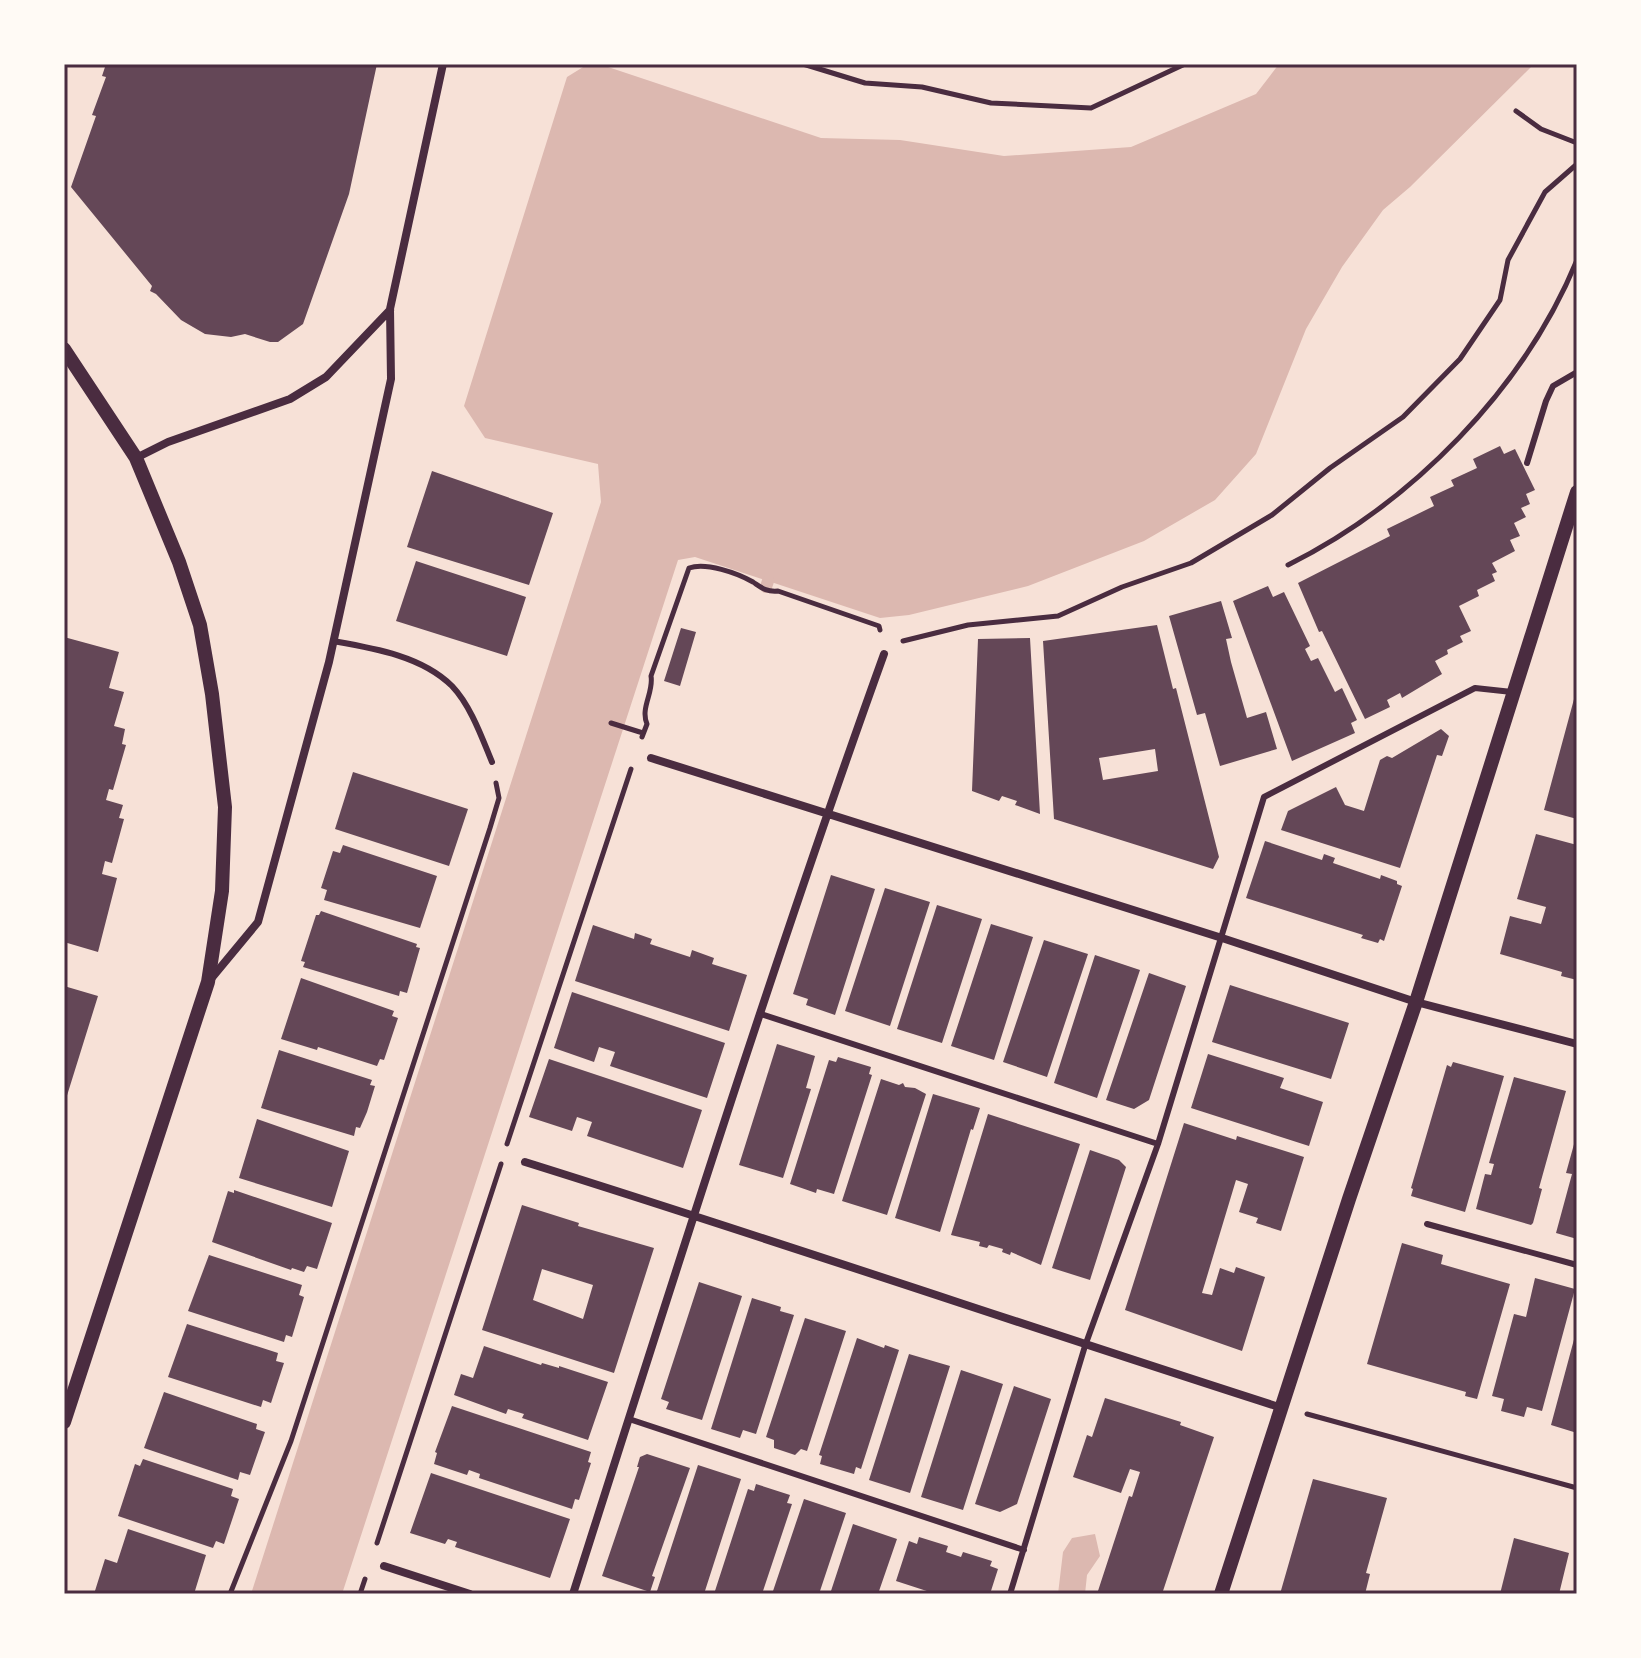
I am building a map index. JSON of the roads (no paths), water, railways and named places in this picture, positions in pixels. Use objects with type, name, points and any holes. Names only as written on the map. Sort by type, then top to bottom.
[{"type":"street","points":[[208,982],[258,922],[333,641],[391,379],[390,309],[443,64]]},
{"type":"street","points":[[136,458],[168,442],[290,399],[326,377],[390,309]]},
{"type":"street","points":[[64,349],[136,458],[179,562],[200,625],[212,694],[225,807],[222,891],[208,982],[64,1422]]},
{"type":"street","points":[[1221,1594],[1416,1002],[1577,492]]},
{"type":"street","points":[[573,1594],[827,812],[884,654]]},
{"type":"street","points":[[651,758],[1416,1002],[1577,1044]]},
{"type":"street","points":[[525,1162],[1282,1408]]},
{"type":"street","points":[[384,1566],[470,1594]]},
{"type":"lane","points":[[1527,463],[1553,386],[1577,372]]},
{"type":"lane","points":[[333,641],[369,647],[420,664],[453,687],[475,722],[492,762]]},
{"type":"lane","points":[[1010,1594],[1085,1346],[1158,1144],[1264,797],[1475,688],[1512,692]]},
{"type":"lane","points":[[761,1014],[1158,1144]]},
{"type":"lane","points":[[1427,1224],[1577,1265]]},
{"type":"lane","points":[[629,1419],[1024,1550]]},
{"type":"waterway","points":[[766,587],[768,581]]}]
